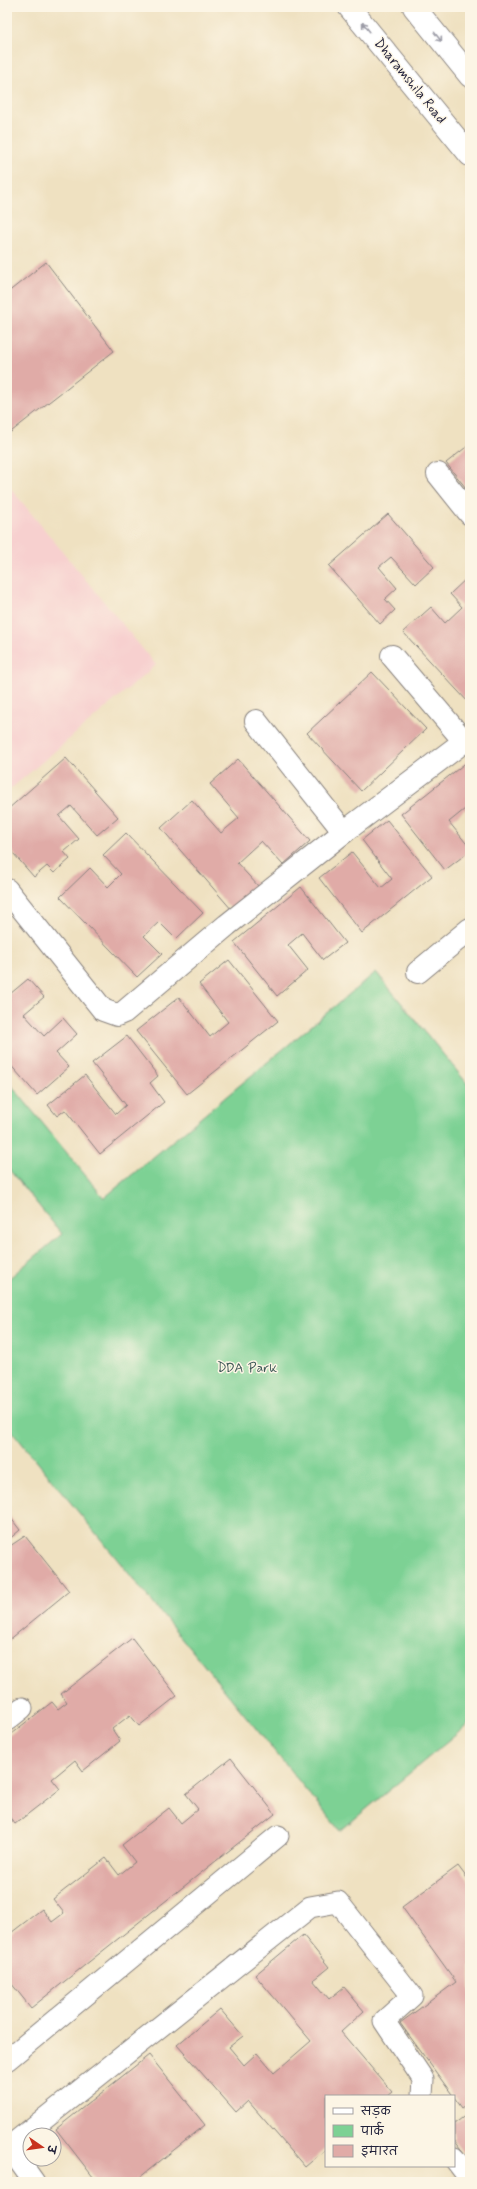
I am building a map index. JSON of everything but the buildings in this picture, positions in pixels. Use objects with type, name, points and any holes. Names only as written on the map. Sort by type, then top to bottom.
[{"type":"street","name":"Dharamshila Road","points":[[349,7],[470,155]]},
{"type":"street","points":[[414,7],[470,76]]},
{"type":"street","points":[[438,474],[470,514]]},
{"type":"street","points":[[7,890],[103,1010],[117,1014],[124,1012],[227,925],[344,832],[467,739],[392,656]]},
{"type":"street","points":[[256,722],[344,832]]},
{"type":"street","points":[[418,972],[470,929]]},
{"type":"lane","points":[[7,2060],[278,1836]]},
{"type":"lane","points":[[34,2182],[9,2147],[310,1907],[338,1902],[412,1996],[384,2021],[423,2079],[422,2095]]},
{"type":"lane","points":[[455,2159],[470,2179]]},
{"type":"shaded area","points":[[7,484],[156,665],[7,792]]},
{"type":"green space","name":"DDA Park","points":[[376,972],[470,1087],[470,1723],[340,1831],[7,1425],[7,1280],[62,1234],[7,1167],[7,1080],[104,1198]]}]
